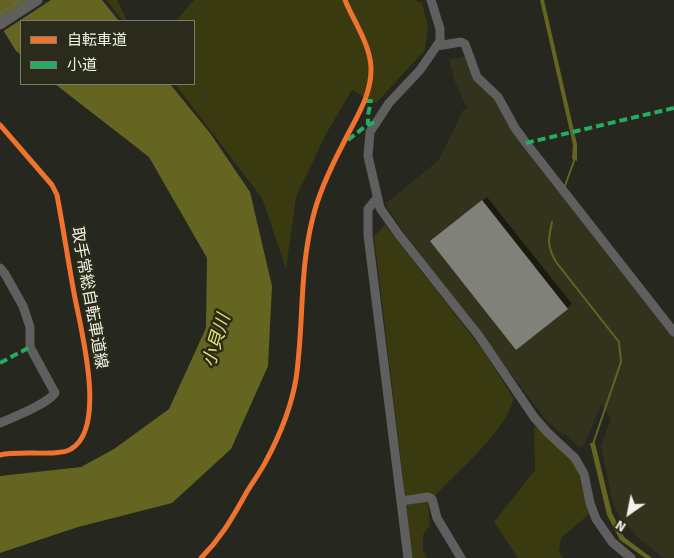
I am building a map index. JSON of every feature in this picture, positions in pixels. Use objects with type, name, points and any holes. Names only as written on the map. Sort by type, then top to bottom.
[{"type":"main road","points":[[0,24],[37,0]]},
{"type":"street","points":[[431,0],[440,29],[440,41],[420,70],[389,103],[370,132],[368,156],[380,208],[388,221],[479,336],[534,417],[576,458],[584,474],[590,503],[596,518],[612,542],[631,558]]},
{"type":"street","points":[[437,46],[462,42],[465,44],[477,77],[498,97],[516,128],[674,332]]},
{"type":"street","points":[[377,198],[368,209],[368,235],[408,558]]},
{"type":"street","points":[[0,268],[22,306],[30,327],[30,347],[54,393],[42,402],[0,423]]},
{"type":"street","points":[[401,501],[428,497],[432,499],[437,518],[461,558]]},
{"type":"shaded area","points":[[106,0],[117,0],[127,20],[122,20]]},
{"type":"shaded area","points":[[194,0],[413,0],[422,3],[428,27],[425,50],[376,103],[352,90],[326,134],[296,197],[286,269],[262,198],[176,85],[195,85],[195,20],[177,20]]},
{"type":"shaded area","points":[[465,56],[471,73],[492,97],[512,130],[535,162],[674,336],[674,558],[664,558],[638,538],[620,517],[613,504],[601,446],[611,419],[601,405],[584,445],[579,447],[566,434],[563,435],[546,420],[408,239],[385,204],[439,160],[463,110],[467,108],[455,82],[449,60]]},
{"type":"shaded area","points":[[385,225],[483,350],[514,399],[508,414],[499,428],[428,504],[430,525],[423,535],[423,550],[427,558],[412,558],[405,509],[374,236]]},
{"type":"shaded area","points":[[534,426],[541,429],[575,463],[589,514],[561,538],[559,551],[563,558],[518,558],[494,522],[535,470]]},
{"type":"water","points":[[0,0],[102,0],[118,20],[20,20],[20,54],[0,25]]},
{"type":"water","points":[[540,0],[544,0],[577,144],[577,161],[572,159],[573,145]]},
{"type":"water","name":"小貝川","points":[[56,85],[171,85],[210,133],[250,192],[272,286],[268,366],[231,449],[172,503],[78,527],[0,553],[0,476],[81,467],[114,449],[169,409],[206,328],[207,258],[149,157]]},
{"type":"water","points":[[590,443],[595,443],[612,513],[624,537],[652,558],[645,558],[620,540],[607,515]]},
{"type":"pier","points":[[29,0],[51,0],[2,32],[0,30]]},
{"type":"building","points":[[482,200],[568,309],[516,350],[430,241]]},
{"type":"waterway","points":[[565,186],[575,158]]},
{"type":"waterway","points":[[552,222],[549,243],[556,262],[619,342],[621,362],[593,444]]},
{"type":"railway","points":[[0,14],[21,0]]},
{"type":"marked path","points":[[365,101],[371,101],[368,125]]},
{"type":"marked path","points":[[526,143],[674,108]]},
{"type":"marked path","points":[[348,140],[367,125],[376,122]]},
{"type":"marked path","points":[[0,363],[30,347]]},
{"type":"cycle path","points":[[201,558],[216,542],[227,526],[264,465],[280,431],[291,400],[296,379],[306,258],[313,217],[334,162],[366,98],[371,78],[368,50],[345,0]]},
{"type":"cycle path","name":"取手常総自転車道線","points":[[0,125],[52,185],[57,195],[85,351],[90,399],[88,420],[82,438],[71,449],[58,453],[0,455]]}]
